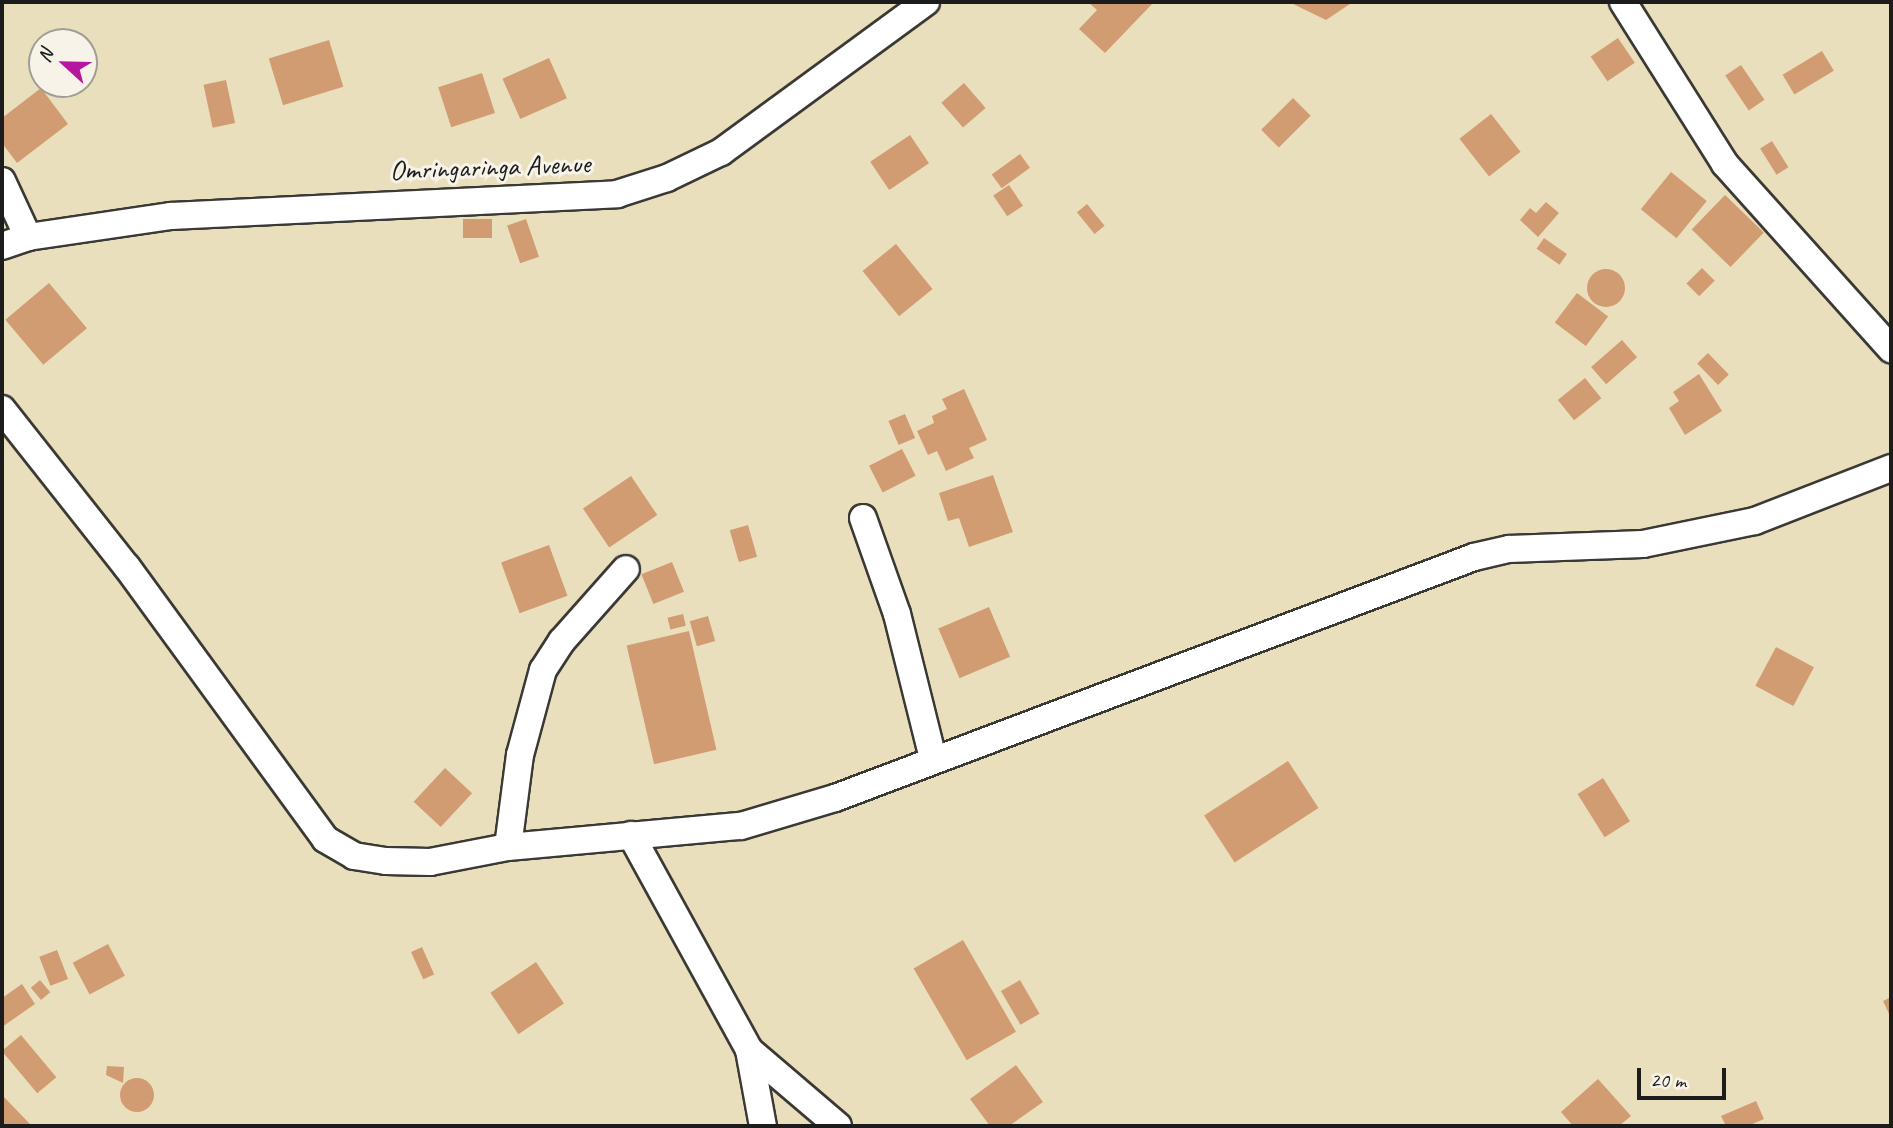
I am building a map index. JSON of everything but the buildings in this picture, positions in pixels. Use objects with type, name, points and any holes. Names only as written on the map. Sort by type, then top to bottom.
[{"type":"street","name":"Omringaringa Avenue","points":[[2,246],[28,237],[172,216],[394,201],[617,194],[667,178],[721,152],[926,2]]},
{"type":"street","points":[[1623,2],[1725,164],[1891,349]]},
{"type":"street","points":[[2,181],[28,237]]},
{"type":"street","points":[[2,410],[127,566],[325,839],[354,856],[386,861],[430,862],[508,846],[741,826],[835,798],[933,758],[1474,557],[1509,549],[1643,544],[1755,521],[1891,468]]},
{"type":"street","points":[[863,518],[897,614],[933,758]]},
{"type":"street","points":[[508,846],[520,755],[543,670],[562,641],[626,569]]},
{"type":"street","points":[[631,835],[749,1050],[763,1126]]},
{"type":"street","points":[[749,1050],[838,1126]]}]
